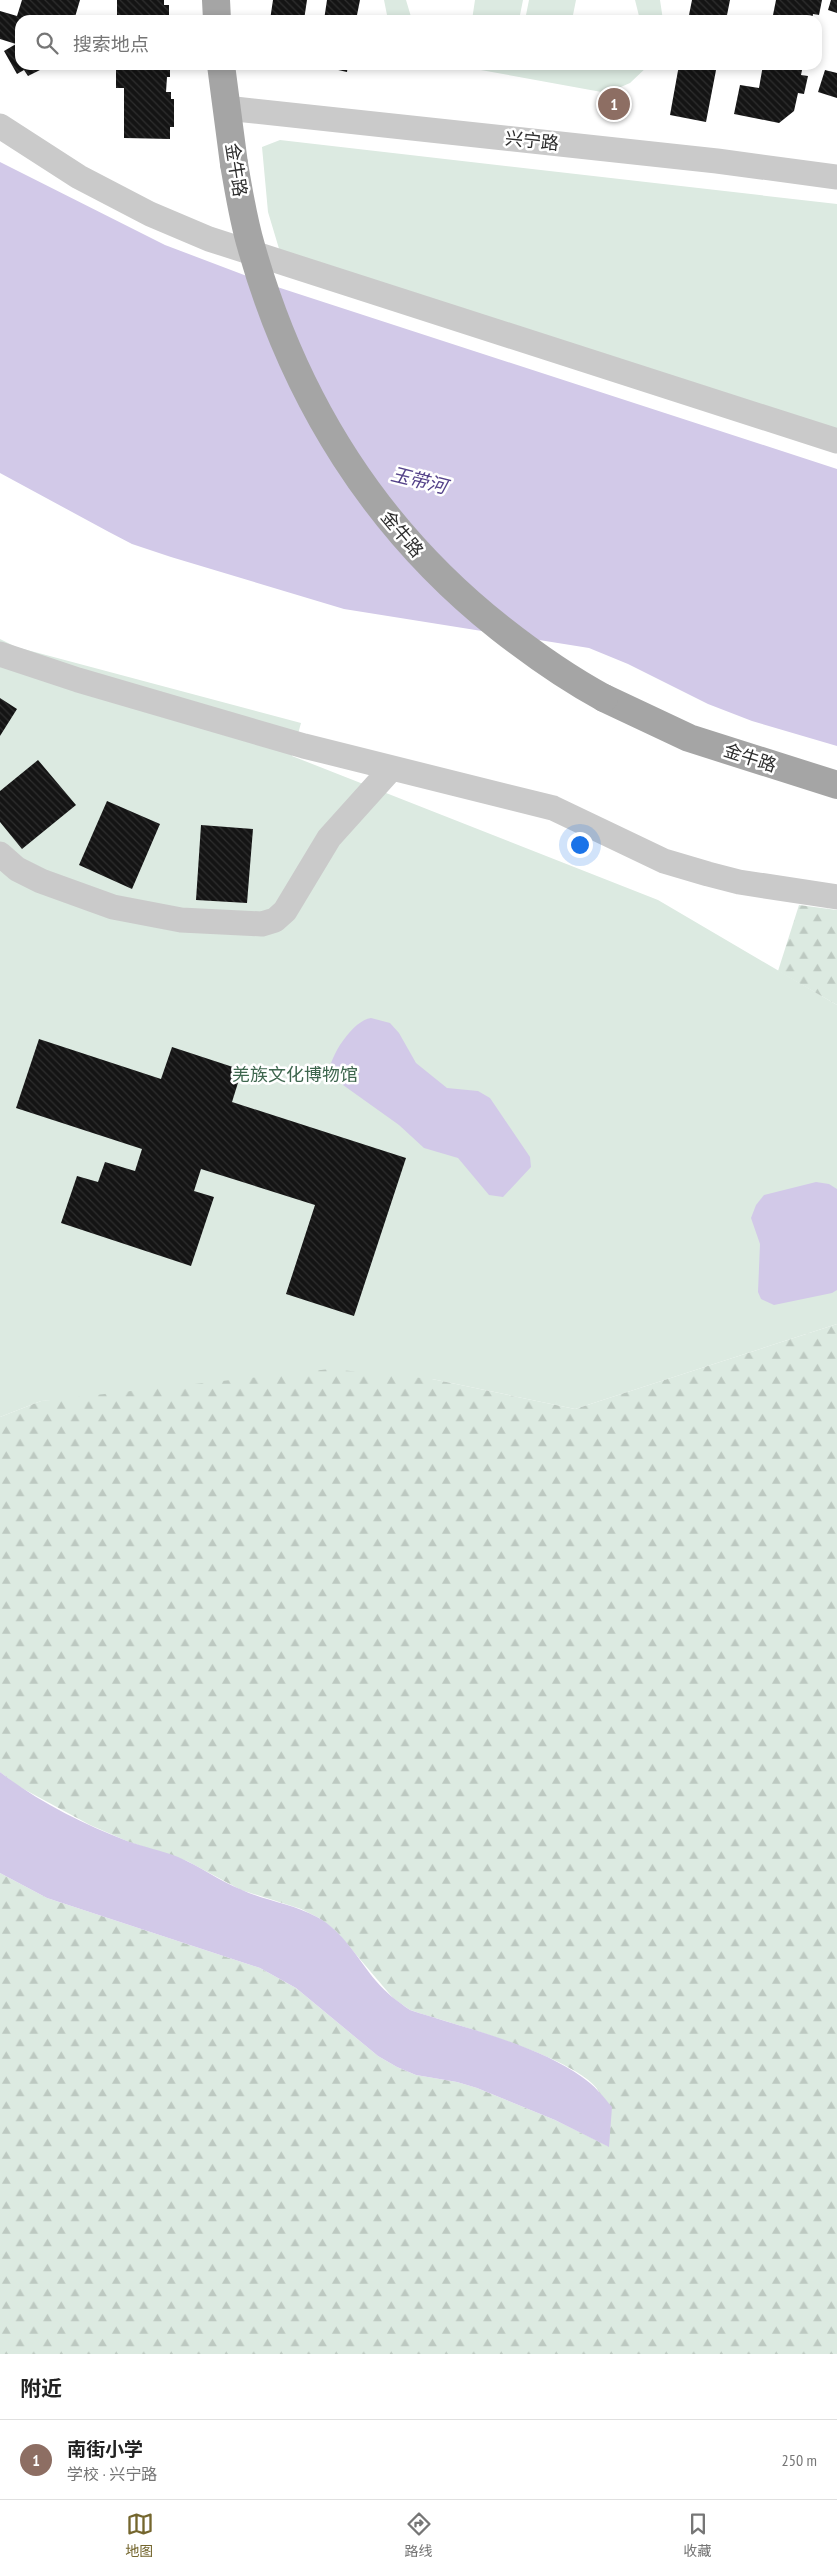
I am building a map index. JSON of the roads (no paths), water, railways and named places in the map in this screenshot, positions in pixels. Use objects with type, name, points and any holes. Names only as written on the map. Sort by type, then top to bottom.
[{"type":"main road","points":[[216,0],[217,15]]},
{"type":"main road","name":"金牛路","points":[[222,70],[234,164],[251,245],[274,315],[314,404],[352,470],[402,536],[447,584],[522,645],[584,688],[689,738],[837,785]]},
{"type":"street","name":"兴宁路","points":[[226,108],[717,161],[837,177]]},
{"type":"street","points":[[0,126],[79,177],[150,214],[210,239],[837,441]]},
{"type":"street","points":[[0,654],[78,680],[257,733],[553,808],[574,816],[664,861],[708,874],[739,882],[837,897]]},
{"type":"street","points":[[0,854],[17,869],[41,882],[113,907],[181,920],[262,924],[275,920],[285,911],[329,838],[392,768]]},
{"type":"water","name":"玉带河","points":[[0,162],[165,245],[268,284],[837,469],[837,746],[752,721],[708,704],[628,664],[589,648],[344,609],[171,557],[132,544],[0,473]]},
{"type":"water","points":[[371,1018],[390,1023],[399,1033],[416,1063],[447,1088],[478,1091],[490,1098],[530,1157],[531,1167],[503,1197],[489,1195],[458,1158],[424,1148],[399,1125],[329,1075],[333,1059],[343,1041],[357,1025]]},
{"type":"water","points":[[816,1182],[829,1184],[837,1189],[837,1290],[832,1293],[774,1305],[761,1299],[758,1292],[760,1244],[751,1218],[756,1205],[764,1195]]},
{"type":"water","points":[[0,1772],[29,1793],[94,1827],[127,1841],[178,1857],[251,1894],[299,1909],[317,1917],[342,1937],[384,1989],[410,2010],[522,2046],[564,2065],[590,2084],[612,2107],[609,2147],[555,2120],[477,2088],[457,2082],[416,2075],[397,2067],[378,2056],[296,1988],[260,1968],[47,1898],[0,1873]]},
{"type":"place","name":"南街小学","points":[[614,104]]},
{"type":"park label","name":"羌族文化博物馆","points":[[295,1075]]}]
